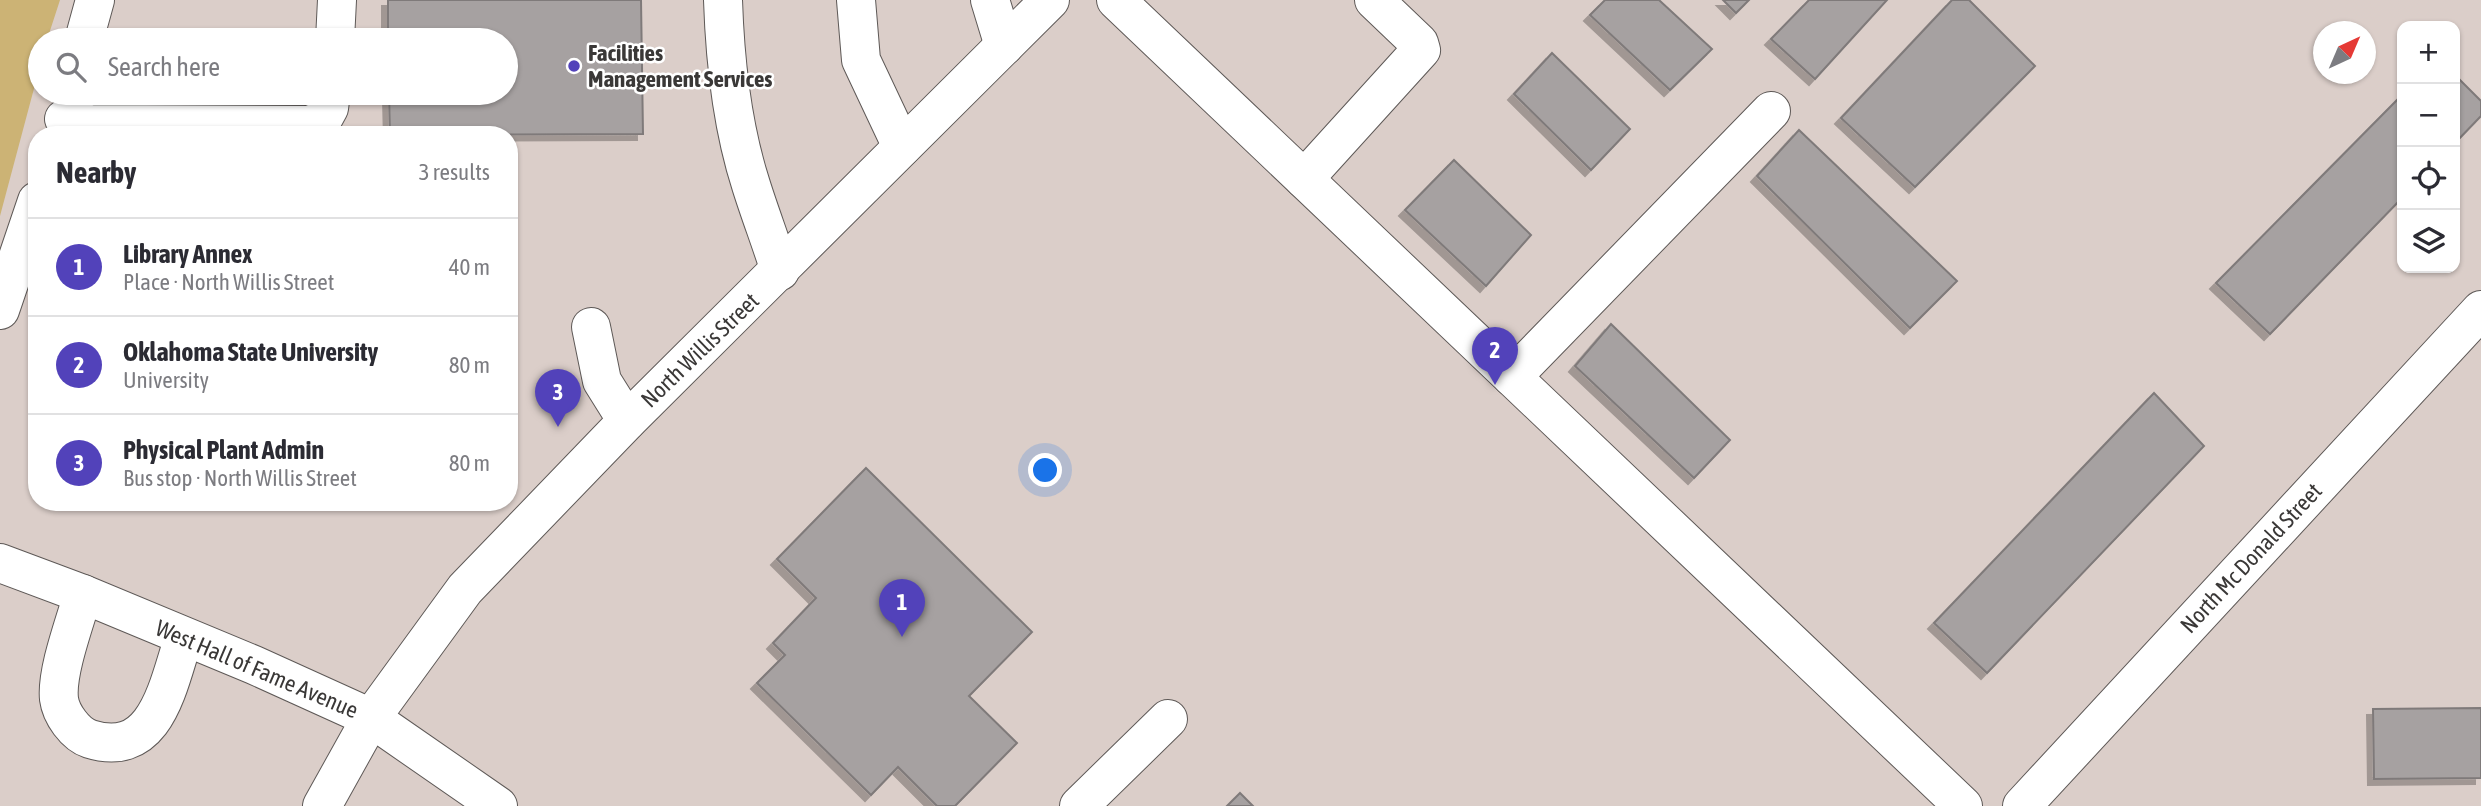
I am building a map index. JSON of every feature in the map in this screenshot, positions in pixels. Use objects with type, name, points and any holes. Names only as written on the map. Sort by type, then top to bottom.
[{"type":"street","points":[[87,28],[95,0]]},
{"type":"street","points":[[320,0],[337,0],[336,28]]},
{"type":"street","points":[[723,0],[724,34],[734,116],[750,184],[780,271]]},
{"type":"street","points":[[856,0],[861,60],[902,147]]},
{"type":"street","points":[[990,0],[1004,46]]},
{"type":"street","name":"North Willis Street","points":[[322,806],[371,718],[465,589],[627,421],[1050,0]]},
{"type":"street","points":[[1116,0],[1963,806]]},
{"type":"street","points":[[1304,179],[1421,50],[1419,43],[1374,0]]},
{"type":"street","points":[[65,116],[90,124],[310,125],[323,120],[329,105]]},
{"type":"street","points":[[1512,377],[1771,111]]},
{"type":"street","points":[[0,310],[28,228]]},
{"type":"street","name":"North Mc Donald Street","points":[[2022,806],[2481,310]]},
{"type":"street","points":[[591,327],[601,381],[627,421]]},
{"type":"street","name":"West Hall of Fame Avenue","points":[[0,564],[83,594],[371,718],[498,806]]},
{"type":"street","points":[[83,594],[61,677],[59,699],[67,721],[84,737],[106,744],[129,740],[148,728],[160,707],[184,637]]},
{"type":"street","points":[[1079,806],[1168,719]]},
{"type":"shaded area","points":[[0,0],[2481,0],[2481,806],[0,806]]},
{"type":"shaded area","points":[[0,0],[60,0],[51,28],[28,28],[30,105],[0,216]]},
{"type":"building","name":"Facilities Management Services","points":[[388,0],[641,0],[643,134],[518,134],[518,126],[390,126],[389,105],[518,105],[518,28],[388,28]]},
{"type":"building","points":[[1605,0],[1659,0],[1712,49],[1670,90],[1590,15]]},
{"type":"building","points":[[1723,0],[1749,0],[1736,13]]},
{"type":"building","points":[[1809,0],[1887,0],[1815,79],[1771,39]]},
{"type":"building","points":[[1952,0],[1969,0],[2035,66],[1915,187],[1841,118]]},
{"type":"building","points":[[1552,53],[1630,129],[1591,170],[1514,94]]},
{"type":"building","points":[[2460,80],[2481,101],[2481,116],[2460,138]]},
{"type":"building","points":[[2397,100],[2397,203],[2270,334],[2216,283]]},
{"type":"building","points":[[1799,130],[1957,281],[1910,328],[1757,176]]},
{"type":"building","points":[[1454,160],[1531,235],[1486,286],[1405,210]]},
{"type":"building","points":[[1611,324],[1730,440],[1694,478],[1575,366]]},
{"type":"building","points":[[2154,393],[2204,446],[1987,673],[1934,623]]},
{"type":"building","points":[[866,468],[1032,632],[969,696],[1017,743],[955,806],[937,806],[898,767],[871,795],[757,683],[785,655],[773,643],[816,598],[777,559]]},
{"type":"building","points":[[2481,708],[2481,778],[2374,779],[2373,709]]},
{"type":"building","points":[[1240,793],[1253,806],[1227,806]]},
{"type":"place","name":"Facilities Management Services","points":[[574,66]]},
{"type":"place","name":"Oklahoma State University","points":[[1495,385]]},
{"type":"place","name":"Physical Plant Admin","points":[[558,427]]},
{"type":"place","name":"Library Annex","points":[[902,637]]}]
